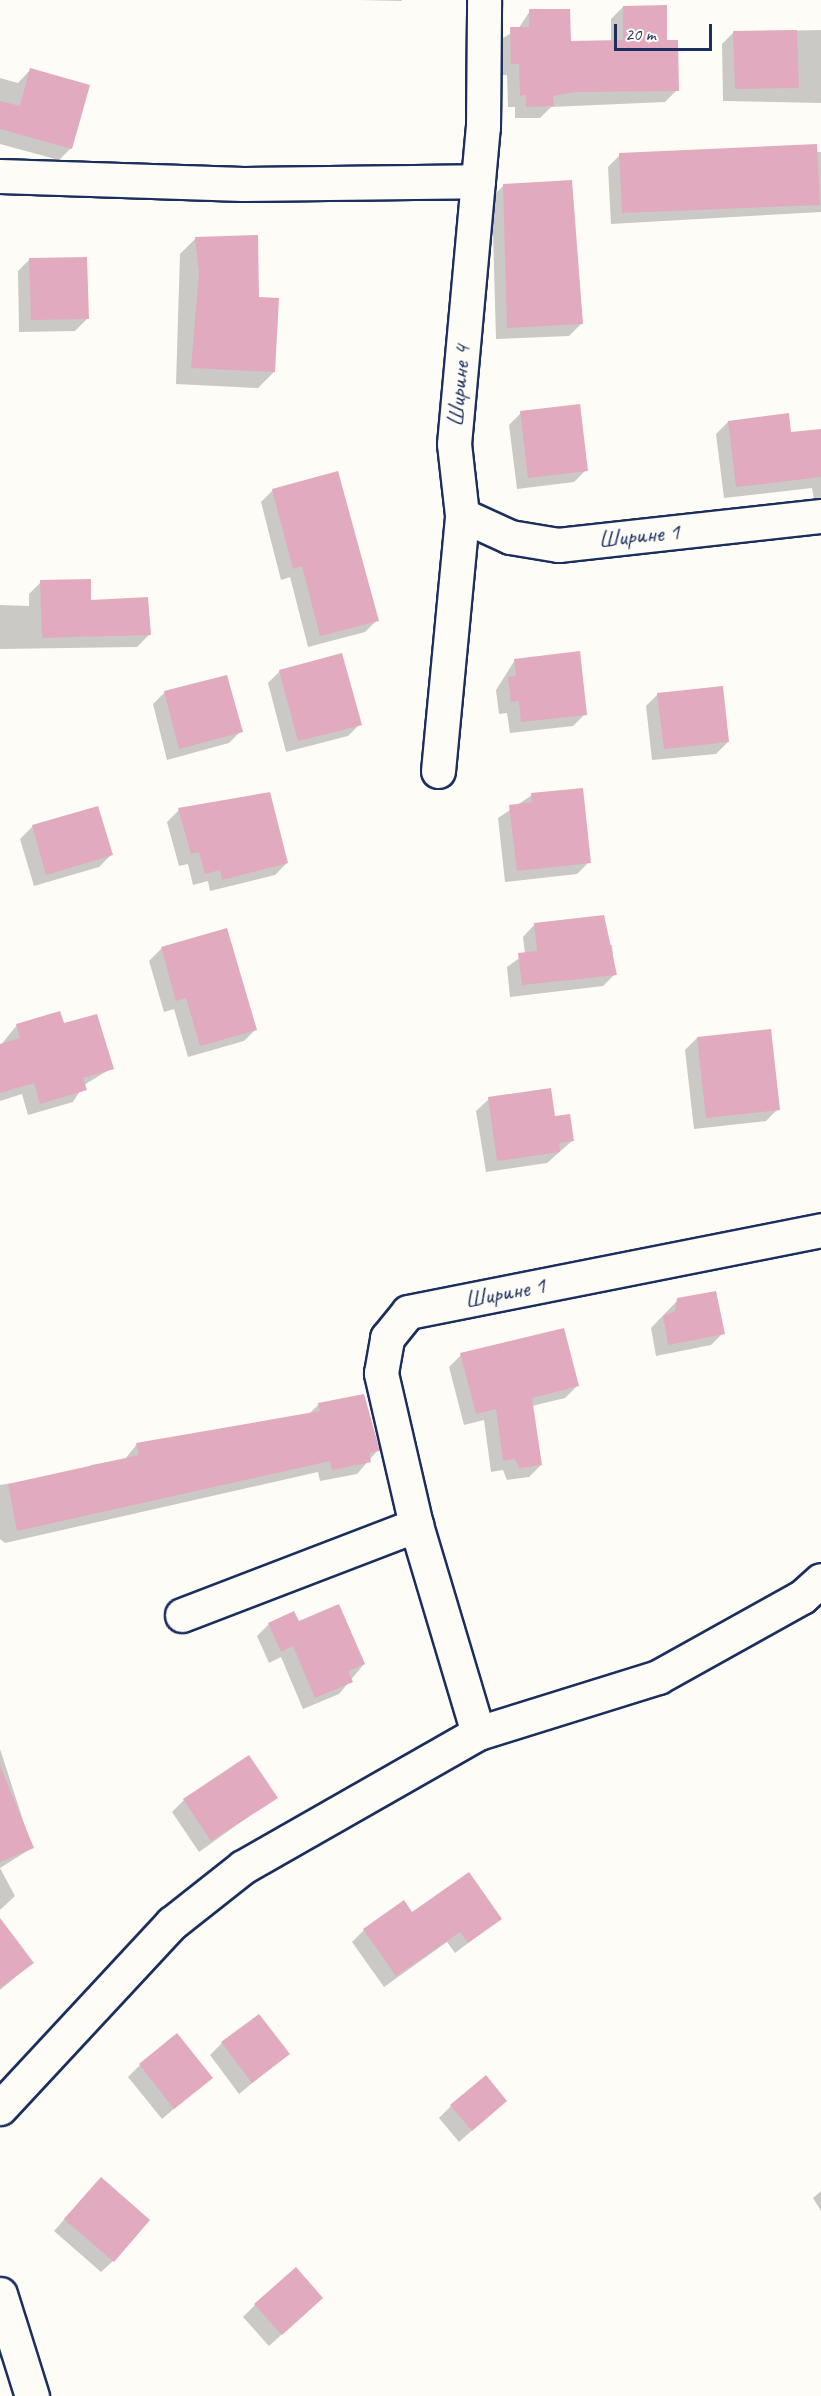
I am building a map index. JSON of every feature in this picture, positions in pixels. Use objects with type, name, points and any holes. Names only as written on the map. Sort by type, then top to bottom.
[{"type":"street","name":"Ширине 4","points":[[438,771],[462,515],[454,444],[478,182],[484,0]]},
{"type":"street","points":[[0,176],[243,184],[478,182]]},
{"type":"street","name":"Ширине 1","points":[[462,515],[510,537],[558,545],[821,516]]},
{"type":"street","name":"Ширине 1","points":[[478,1733],[416,1525],[381,1373],[387,1338],[408,1312],[821,1230]]},
{"type":"street","points":[[182,1615],[416,1525]]},
{"type":"street","points":[[0,2108],[172,1923],[243,1867],[478,1733],[658,1677],[802,1597],[821,1580]]},
{"type":"street","points":[[0,2294],[32,2396]]},
{"type":"building","points":[[667,5],[667,40],[678,40],[679,91],[575,92],[553,96],[554,106],[526,107],[526,95],[520,96],[519,64],[511,64],[510,27],[529,27],[529,9],[570,9],[571,41],[623,40],[623,6]]},
{"type":"building","points":[[797,30],[799,88],[735,89],[733,31]]},
{"type":"building","points":[[30,68],[90,85],[72,149],[0,129],[0,101],[20,106]]},
{"type":"building","points":[[817,144],[820,205],[622,213],[619,153]]},
{"type":"building","points":[[572,180],[583,324],[507,328],[503,184]]},
{"type":"building","points":[[258,235],[259,297],[279,298],[275,372],[191,368],[199,273],[195,237]]},
{"type":"building","points":[[87,257],[89,319],[31,320],[29,258]]},
{"type":"building","points":[[580,404],[588,471],[528,478],[520,411]]},
{"type":"building","points":[[789,413],[791,432],[821,429],[821,477],[736,487],[728,421]]},
{"type":"building","points":[[338,471],[379,621],[320,636],[302,566],[293,569],[272,489]]},
{"type":"building","points":[[91,579],[91,600],[148,597],[151,635],[42,638],[40,580]]},
{"type":"building","points":[[580,651],[587,715],[521,722],[519,701],[511,702],[508,677],[516,676],[514,659]]},
{"type":"building","points":[[342,653],[362,725],[298,741],[279,670]]},
{"type":"building","points":[[227,675],[243,732],[179,749],[164,691]]},
{"type":"building","points":[[723,686],[729,742],[664,749],[657,693]]},
{"type":"building","points":[[583,788],[591,863],[517,871],[509,805],[532,802],[531,793]]},
{"type":"building","points":[[270,792],[288,863],[222,880],[220,870],[205,874],[199,852],[191,854],[178,808]]},
{"type":"building","points":[[98,806],[113,855],[46,875],[32,825]]},
{"type":"building","points":[[604,915],[617,975],[522,985],[518,953],[537,951],[534,923]]},
{"type":"building","points":[[227,928],[257,1030],[200,1046],[186,998],[176,1001],[161,947]]},
{"type":"building","points":[[60,1011],[64,1023],[97,1014],[114,1069],[83,1078],[87,1090],[40,1104],[34,1083],[0,1093],[0,1044],[20,1038],[16,1024]]},
{"type":"building","points":[[771,1029],[780,1110],[706,1118],[697,1037]]},
{"type":"building","points":[[551,1088],[555,1116],[570,1114],[574,1141],[559,1143],[560,1152],[497,1161],[488,1097]]},
{"type":"building","points":[[716,1291],[725,1334],[668,1345],[663,1315],[675,1312],[677,1298]]},
{"type":"building","points":[[564,1328],[579,1386],[532,1398],[542,1465],[519,1468],[515,1459],[503,1461],[496,1409],[476,1414],[460,1353]]},
{"type":"building","points":[[364,1394],[380,1451],[369,1453],[371,1462],[332,1470],[330,1461],[17,1531],[8,1484],[139,1455],[136,1443],[320,1411],[318,1403]]},
{"type":"building","points":[[339,1604],[365,1664],[348,1671],[353,1682],[315,1698],[293,1646],[281,1652],[268,1623],[294,1611],[299,1621]]},
{"type":"building","points":[[249,1755],[278,1798],[211,1841],[183,1799]]},
{"type":"building","points":[[0,1766],[34,1848],[0,1862]]},
{"type":"building","points":[[469,1872],[502,1919],[468,1943],[460,1932],[396,1976],[363,1929],[404,1900],[412,1912]]},
{"type":"building","points":[[0,1918],[34,1963],[0,1988]]},
{"type":"building","points":[[259,2014],[290,2054],[252,2083],[221,2042]]},
{"type":"building","points":[[177,2033],[213,2078],[174,2109],[139,2064]]},
{"type":"building","points":[[486,2075],[507,2101],[472,2131],[450,2105]]},
{"type":"building","points":[[101,2177],[150,2220],[114,2262],[64,2219]]},
{"type":"building","points":[[296,2267],[323,2298],[282,2335],[254,2304]]}]
